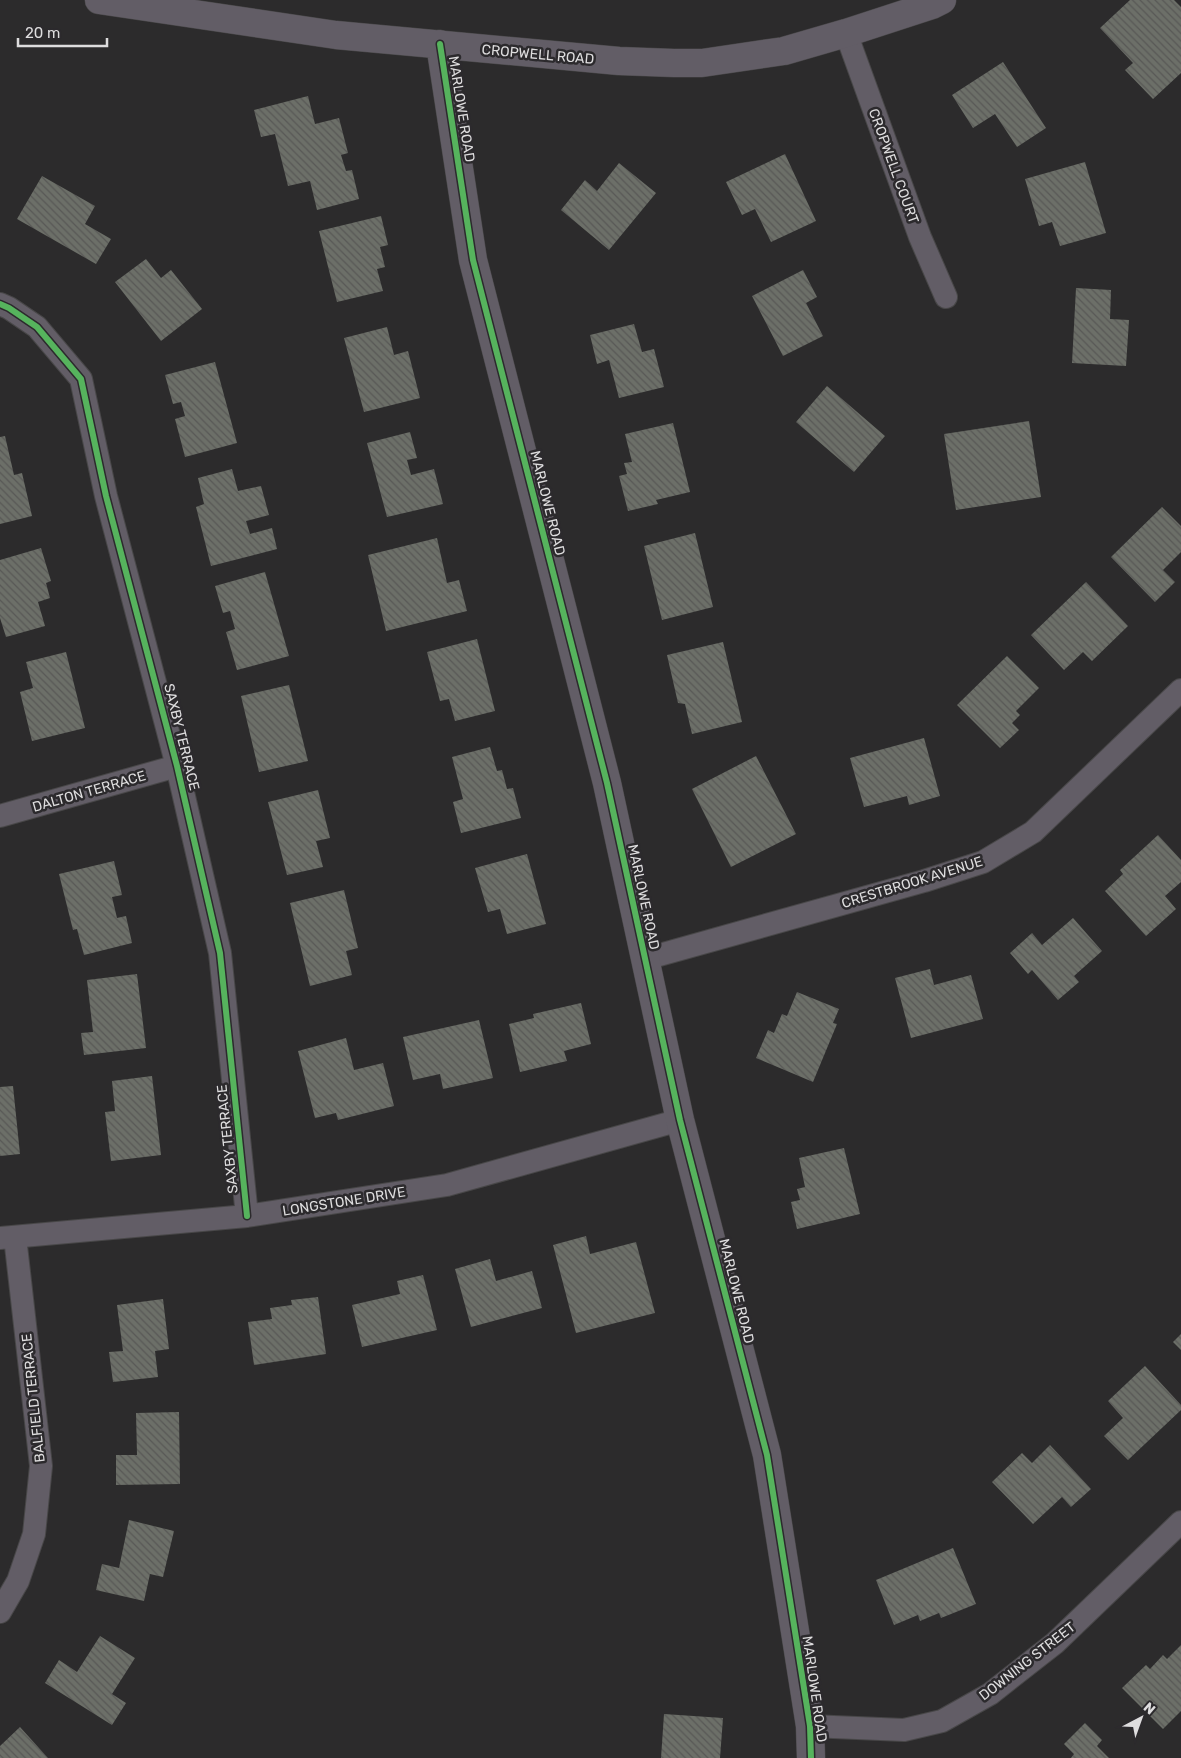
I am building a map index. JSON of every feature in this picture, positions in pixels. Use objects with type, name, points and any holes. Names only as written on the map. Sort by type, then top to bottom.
[{"type":"street","name":"CROPWELL ROAD","points":[[99,0],[336,35],[619,61],[702,63],[784,51],[846,33],[942,0]]},
{"type":"street","name":"CROPWELL COURT","points":[[846,33],[920,237],[946,297]]},
{"type":"street","name":"MARLOWE ROAD","points":[[440,44],[474,260],[607,782],[680,1120],[767,1455],[810,1726],[811,1758]]},
{"type":"street","name":"SAXBY TERRACE","points":[[0,304],[37,327],[81,379],[106,496],[178,766],[220,953],[247,1216]]},
{"type":"street","name":"CRESTBROOK AVENUE","points":[[645,959],[924,881],[983,862],[1033,832],[1181,690]]},
{"type":"street","name":"DALTON TERRACE","points":[[0,816],[178,766]]},
{"type":"street","name":"LONGSTONE DRIVE","points":[[8,1238],[247,1216],[447,1185],[680,1120]]},
{"type":"street","name":"BALFIELD TERRACE","points":[[0,1612],[18,1581],[34,1534],[41,1466],[8,1238]]},
{"type":"street","name":"DOWNING STREET","points":[[810,1726],[904,1730],[942,1721],[990,1694],[1055,1643],[1181,1522]]},
{"type":"building","points":[[1130,0],[1174,0],[1181,7],[1181,73],[1153,99],[1125,70],[1133,63],[1100,28]]},
{"type":"building","points":[[1003,62],[1046,128],[1017,147],[995,114],[973,128],[952,95]]},
{"type":"building","points":[[308,96],[315,124],[339,118],[348,153],[341,155],[346,171],[352,170],[359,199],[317,210],[310,181],[288,186],[275,134],[261,137],[254,110]]},
{"type":"building","points":[[785,154],[816,221],[771,242],[755,209],[742,215],[726,182]]},
{"type":"building","points":[[1085,162],[1106,233],[1060,246],[1052,222],[1039,226],[1025,179]]},
{"type":"building","points":[[619,163],[656,193],[609,250],[561,210],[585,180],[597,191]]},
{"type":"building","points":[[42,176],[95,206],[85,224],[111,239],[96,264],[17,219]]},
{"type":"building","points":[[381,216],[388,245],[380,247],[385,267],[377,269],[383,291],[337,302],[319,231]]},
{"type":"building","points":[[146,259],[161,278],[171,270],[202,309],[161,341],[115,282]]},
{"type":"building","points":[[803,270],[817,297],[806,303],[823,336],[783,356],[752,296]]},
{"type":"building","points":[[1076,288],[1111,290],[1110,319],[1129,320],[1126,366],[1072,363]]},
{"type":"building","points":[[634,324],[642,352],[654,349],[664,387],[619,398],[609,360],[597,364],[590,335]]},
{"type":"building","points":[[387,327],[394,355],[408,351],[420,398],[364,412],[344,338]]},
{"type":"building","points":[[215,362],[237,443],[185,457],[175,419],[185,416],[181,402],[173,404],[165,375]]},
{"type":"building","points":[[827,386],[885,436],[854,472],[796,422]]},
{"type":"building","points":[[1029,421],[1041,497],[956,510],[944,434]]},
{"type":"building","points":[[673,423],[690,492],[656,500],[658,504],[628,511],[619,476],[627,474],[624,463],[632,462],[625,434]]},
{"type":"building","points":[[410,432],[417,458],[407,460],[411,475],[434,469],[443,504],[387,517],[367,443]]},
{"type":"building","points":[[5,436],[14,475],[22,473],[32,516],[0,524],[0,437]]},
{"type":"building","points":[[232,469],[238,491],[261,486],[269,515],[246,521],[250,534],[272,528],[277,549],[211,566],[196,507],[204,504],[198,478]]},
{"type":"building","points":[[1162,507],[1181,526],[1181,552],[1163,570],[1175,582],[1155,602],[1111,557]]},
{"type":"building","points":[[695,533],[713,607],[662,620],[644,546]]},
{"type":"building","points":[[437,538],[447,583],[459,580],[467,611],[386,631],[368,555]]},
{"type":"building","points":[[41,548],[51,581],[46,583],[50,598],[38,602],[45,626],[6,637],[0,618],[0,560]]},
{"type":"building","points":[[265,572],[289,656],[237,670],[226,632],[235,629],[230,611],[223,613],[215,586]]},
{"type":"building","points":[[1086,582],[1128,626],[1092,661],[1083,652],[1064,670],[1031,635]]},
{"type":"building","points":[[477,639],[495,711],[455,721],[449,699],[440,701],[427,652]]},
{"type":"building","points":[[723,642],[742,722],[692,734],[685,704],[678,703],[667,655]]},
{"type":"building","points":[[66,652],[85,728],[32,741],[20,692],[33,688],[26,662]]},
{"type":"building","points":[[1007,656],[1039,688],[1016,711],[1020,715],[1012,723],[1019,730],[1000,748],[957,705]]},
{"type":"building","points":[[289,685],[308,761],[259,772],[241,696]]},
{"type":"building","points":[[924,738],[940,796],[909,805],[907,796],[864,807],[850,758]]},
{"type":"building","points":[[490,747],[497,771],[502,770],[507,789],[513,788],[521,818],[461,833],[453,802],[463,799],[452,757]]},
{"type":"building","points":[[756,756],[796,834],[731,867],[692,789]]},
{"type":"building","points":[[318,790],[330,838],[316,841],[323,867],[287,875],[268,802]]},
{"type":"building","points":[[1158,835],[1181,860],[1181,882],[1165,896],[1176,909],[1146,936],[1105,891],[1123,874],[1120,870]]},
{"type":"building","points":[[527,854],[546,924],[507,934],[500,909],[488,912],[475,868]]},
{"type":"building","points":[[114,861],[122,895],[112,897],[117,918],[126,916],[132,943],[84,955],[77,929],[73,930],[59,874]]},
{"type":"building","points":[[344,890],[358,948],[346,951],[352,975],[310,986],[290,903]]},
{"type":"building","points":[[1073,918],[1102,951],[1074,976],[1079,982],[1058,1000],[1032,970],[1028,974],[1010,953],[1032,933],[1042,945]]},
{"type":"building","points":[[930,969],[934,985],[971,975],[983,1019],[911,1038],[895,978]]},
{"type":"building","points":[[137,974],[146,1048],[84,1055],[81,1033],[93,1032],[87,980]]},
{"type":"building","points":[[797,992],[839,1009],[833,1023],[837,1024],[813,1082],[756,1058],[768,1030],[774,1033],[782,1014],[787,1016]]},
{"type":"building","points":[[581,1003],[591,1044],[564,1051],[567,1061],[520,1072],[509,1024],[534,1018],[533,1014]]},
{"type":"building","points":[[479,1020],[493,1078],[443,1089],[440,1074],[413,1080],[403,1037]]},
{"type":"building","points":[[346,1038],[354,1070],[383,1063],[394,1106],[338,1120],[336,1113],[315,1118],[298,1051]]},
{"type":"building","points":[[152,1076],[161,1155],[111,1161],[105,1112],[115,1111],[112,1081]]},
{"type":"building","points":[[13,1086],[20,1154],[0,1156],[0,1087]]},
{"type":"building","points":[[844,1148],[860,1214],[797,1229],[791,1202],[800,1200],[797,1189],[805,1187],[799,1158]]},
{"type":"building","points":[[586,1236],[590,1254],[636,1242],[655,1313],[576,1333],[553,1245]]},
{"type":"building","points":[[490,1259],[496,1281],[532,1271],[542,1308],[471,1327],[455,1269]]},
{"type":"building","points":[[423,1275],[437,1330],[362,1347],[352,1305],[400,1294],[397,1281]]},
{"type":"building","points":[[318,1297],[326,1354],[254,1365],[248,1322],[272,1319],[270,1308],[292,1305],[291,1300]]},
{"type":"building","points":[[163,1299],[169,1349],[155,1351],[158,1377],[113,1382],[109,1352],[123,1351],[117,1305]]},
{"type":"building","points":[[1181,1334],[1181,1350],[1173,1342]]},
{"type":"building","points":[[1145,1366],[1181,1405],[1181,1410],[1128,1460],[1104,1436],[1123,1418],[1108,1401]]},
{"type":"building","points":[[179,1412],[180,1484],[116,1485],[116,1455],[137,1455],[136,1413]]},
{"type":"building","points":[[1050,1445],[1091,1489],[1071,1507],[1062,1497],[1033,1524],[992,1482],[1022,1453],[1032,1463]]},
{"type":"building","points":[[129,1520],[174,1531],[163,1577],[150,1574],[144,1601],[96,1590],[102,1564],[119,1568]]},
{"type":"building","points":[[953,1548],[976,1604],[941,1618],[939,1613],[920,1621],[918,1615],[894,1625],[876,1580]]},
{"type":"building","points":[[100,1636],[135,1658],[112,1694],[126,1703],[112,1725],[45,1683],[59,1660],[77,1672]]},
{"type":"building","points":[[1181,1645],[1181,1711],[1163,1729],[1122,1688],[1146,1665],[1150,1669],[1163,1655],[1167,1659]]},
{"type":"building","points":[[664,1714],[723,1718],[720,1758],[661,1758]]},
{"type":"building","points":[[1085,1723],[1102,1740],[1097,1746],[1109,1758],[1071,1758],[1074,1754],[1064,1744]]},
{"type":"building","points":[[20,1727],[48,1758],[0,1758],[0,1746]]},
{"type":"cycle path","points":[[440,44],[473,260],[607,783],[680,1120],[767,1455],[810,1726],[811,1758]]},
{"type":"cycle path","points":[[0,304],[37,327],[81,379],[106,496],[177,766],[220,953],[247,1216]]}]
